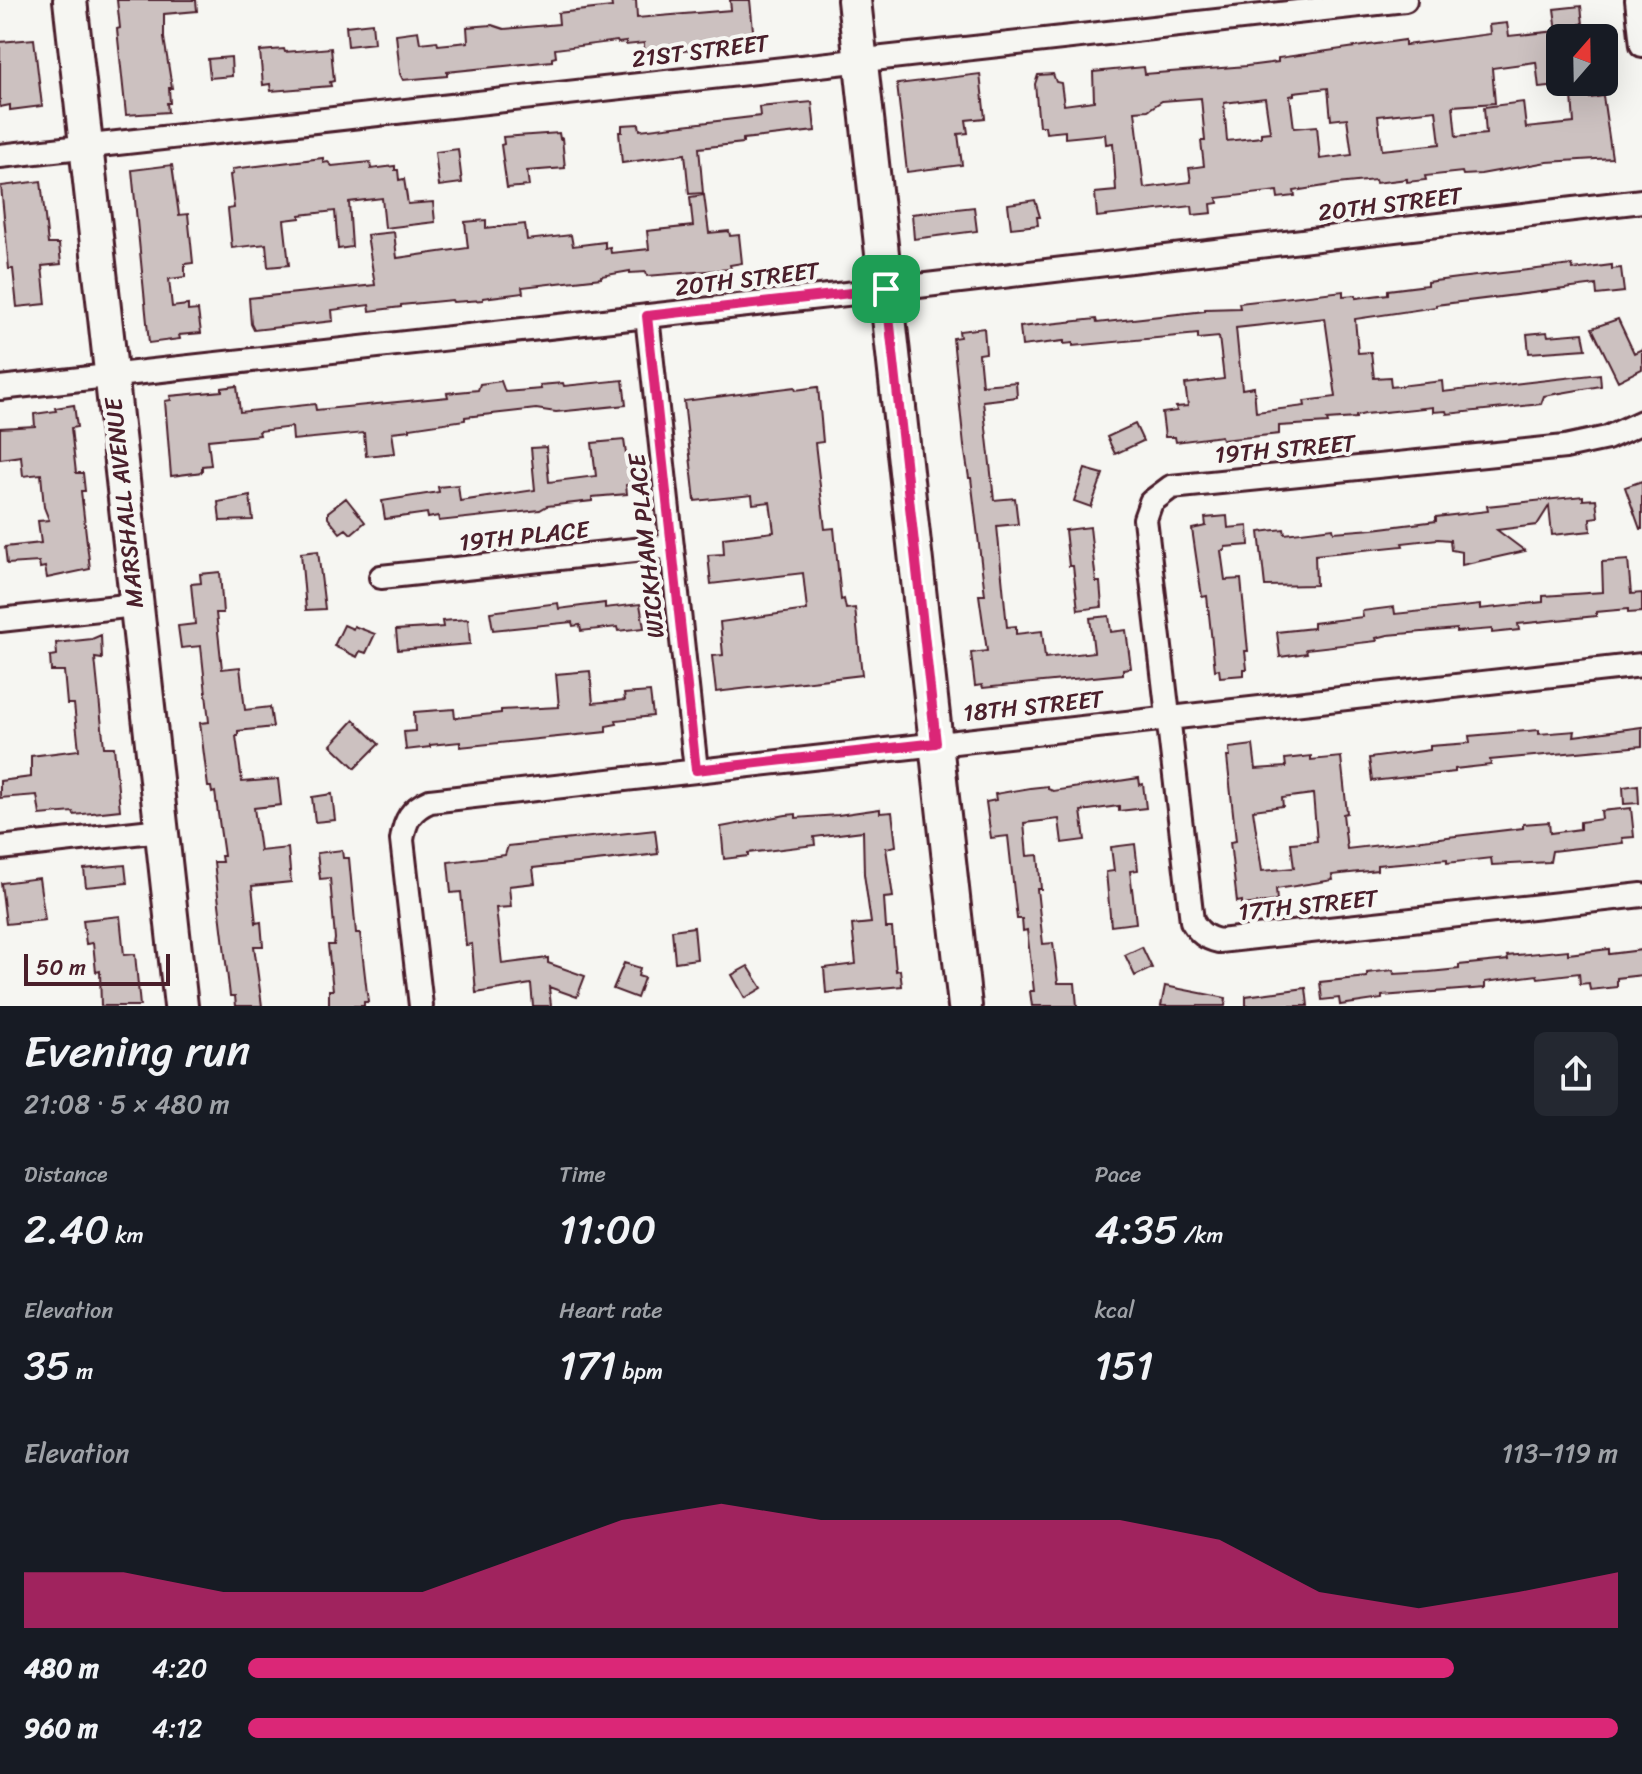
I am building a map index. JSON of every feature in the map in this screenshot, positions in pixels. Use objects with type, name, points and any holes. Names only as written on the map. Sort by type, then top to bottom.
[{"type":"street","name":"MARSHALL AVENUE","points":[[70,0],[181,1006]]},
{"type":"street","points":[[854,0],[965,1006]]},
{"type":"street","name":"21ST STREET","points":[[0,156],[1405,0]]},
{"type":"street","points":[[1637,0],[1642,45]]},
{"type":"street","name":"20TH STREET","points":[[0,388],[1642,201]]},
{"type":"street","name":"WICKHAM PLACE","points":[[647,316],[696,770]]},
{"type":"street","name":"19TH STREET","points":[[1168,717],[1145,535],[1148,510],[1161,492],[1183,485],[1565,447],[1607,438],[1642,422]]},
{"type":"street","name":"19TH PLACE","points":[[381,577],[672,546]]},
{"type":"street","points":[[0,620],[135,605]]},
{"type":"street","name":"18TH STREET","points":[[421,1006],[403,837],[409,816],[418,806],[430,801],[1642,665]]},
{"type":"street","name":"17TH STREET","points":[[1168,717],[1192,921],[1198,931],[1208,938],[1219,941],[1642,895]]},
{"type":"street","points":[[0,848],[161,830]]},
{"type":"building","points":[[117,0],[196,0],[197,11],[164,14],[164,38],[172,88],[169,88],[168,112],[126,115]]},
{"type":"building","points":[[611,0],[636,0],[637,18],[731,10],[730,0],[750,0],[754,40],[752,45],[649,54],[649,50],[644,50],[644,43],[626,45],[626,42],[617,41],[555,49],[556,57],[552,61],[403,80],[400,74],[396,34],[418,31],[420,43],[437,41],[438,45],[468,42],[467,27],[492,25],[504,29],[559,24],[558,13],[612,7]]},
{"type":"building","points":[[1581,6],[1583,24],[1556,24],[1554,9]]},
{"type":"building","points":[[372,23],[374,43],[348,46],[346,26]]},
{"type":"building","points":[[1507,23],[1509,36],[1546,32],[1546,87],[1539,88],[1536,62],[1492,68],[1495,103],[1453,106],[1456,137],[1486,134],[1484,107],[1523,102],[1526,128],[1574,123],[1572,96],[1603,96],[1612,158],[1547,162],[1481,174],[1463,175],[1462,172],[1425,176],[1426,180],[1407,182],[1407,179],[1337,184],[1294,191],[1295,196],[1278,198],[1277,191],[1217,198],[1218,203],[1211,204],[1212,213],[1193,215],[1192,206],[1097,217],[1095,193],[1116,191],[1113,143],[1106,144],[1105,134],[1065,138],[1065,131],[1046,133],[1045,126],[1039,126],[1035,84],[1038,75],[1053,74],[1056,82],[1061,83],[1064,105],[1094,101],[1093,72],[1144,67],[1145,74],[1247,66],[1278,62],[1278,58],[1405,40],[1405,45],[1490,34],[1489,25]],"holes":[[[1328,88],[1331,120],[1347,118],[1352,155],[1320,159],[1317,126],[1294,128],[1290,96],[1294,92]],[[1201,98],[1204,166],[1189,168],[1191,182],[1144,188],[1135,111],[1148,110],[1162,101]],[[1265,98],[1270,132],[1261,133],[1261,137],[1227,141],[1224,103]],[[1436,110],[1440,144],[1382,150],[1378,116]]]},
{"type":"building","points":[[34,39],[42,106],[10,110],[10,105],[0,107],[0,42]]},
{"type":"building","points":[[331,48],[334,81],[330,82],[331,86],[271,91],[270,84],[263,85],[260,51]]},
{"type":"building","points":[[231,57],[232,76],[210,78],[208,59]]},
{"type":"building","points":[[980,74],[985,118],[966,120],[968,133],[958,134],[962,165],[907,172],[897,84]]},
{"type":"building","points":[[812,102],[815,131],[743,139],[743,143],[699,148],[703,193],[689,194],[685,154],[622,163],[619,132],[622,132],[622,125],[639,124],[640,130],[760,116],[759,107]]},
{"type":"building","points":[[559,133],[565,168],[527,171],[529,186],[507,188],[501,145],[504,144],[503,137]]},
{"type":"building","points":[[458,149],[462,183],[439,186],[435,152]]},
{"type":"building","points":[[323,158],[323,163],[328,162],[332,166],[370,162],[371,169],[395,166],[399,180],[404,179],[408,204],[433,202],[435,222],[385,228],[382,198],[349,202],[352,247],[338,249],[335,211],[284,220],[289,265],[268,267],[266,244],[232,248],[228,209],[234,208],[232,169]]},
{"type":"building","points":[[172,165],[179,215],[188,214],[193,263],[185,264],[185,277],[169,279],[172,307],[188,305],[188,311],[198,310],[201,333],[149,343],[132,170]]},
{"type":"building","points":[[41,181],[48,244],[59,244],[61,264],[42,266],[46,304],[17,307],[13,269],[9,269],[1,186]]},
{"type":"building","points":[[704,195],[709,233],[729,231],[730,236],[739,235],[742,263],[730,265],[731,269],[647,276],[646,272],[630,271],[601,278],[522,287],[523,293],[483,300],[452,300],[370,311],[369,305],[332,310],[333,321],[254,330],[251,324],[249,298],[375,285],[367,235],[394,232],[397,258],[468,248],[465,222],[486,220],[486,228],[525,224],[527,240],[571,235],[573,246],[605,242],[605,248],[610,247],[611,253],[649,249],[647,231],[693,226],[690,197]]},
{"type":"building","points":[[1035,200],[1040,217],[1037,217],[1038,225],[1011,228],[1008,204]]},
{"type":"building","points":[[974,207],[977,231],[914,239],[912,214]]},
{"type":"building","points":[[1572,265],[1573,270],[1612,265],[1612,269],[1621,268],[1624,292],[1597,295],[1596,285],[1436,305],[1355,319],[1358,353],[1371,352],[1374,378],[1390,377],[1391,387],[1442,381],[1443,392],[1600,374],[1601,386],[1544,396],[1541,404],[1447,414],[1446,411],[1433,412],[1433,407],[1365,414],[1356,418],[1327,420],[1328,423],[1279,426],[1279,434],[1222,440],[1221,436],[1176,442],[1175,437],[1165,437],[1162,413],[1188,406],[1185,384],[1224,379],[1219,337],[1198,339],[1198,334],[1073,346],[1073,343],[1064,344],[1064,341],[1022,346],[1020,327],[1096,319],[1097,323],[1205,309],[1240,308],[1239,303],[1343,291],[1343,296],[1356,295],[1356,298],[1388,294],[1388,290],[1427,285],[1427,282]],"holes":[[[1325,318],[1336,397],[1304,401],[1305,406],[1256,412],[1254,387],[1242,389],[1236,328]]]},
{"type":"building","points":[[1618,319],[1634,353],[1642,349],[1642,369],[1618,381],[1592,328]]},
{"type":"building","points":[[984,328],[986,353],[979,354],[982,385],[1016,382],[1017,397],[983,401],[994,500],[1015,498],[1018,524],[997,526],[1007,627],[1016,626],[1016,634],[1042,631],[1045,658],[1094,652],[1090,618],[1109,616],[1111,632],[1126,630],[1131,668],[1123,669],[1123,674],[983,688],[982,685],[975,686],[971,653],[987,651],[979,595],[985,595],[971,478],[964,446],[953,338],[960,337],[959,331]]},
{"type":"building","points":[[1547,332],[1548,336],[1583,333],[1586,349],[1529,353],[1527,334]]},
{"type":"building","points":[[623,380],[626,405],[556,412],[536,409],[465,417],[465,420],[410,428],[392,432],[395,453],[366,456],[364,433],[293,440],[292,427],[259,431],[260,435],[208,440],[211,465],[202,466],[202,472],[171,476],[165,401],[171,400],[170,396],[222,391],[222,388],[237,386],[240,412],[315,404],[316,410],[448,397],[447,393],[478,390],[480,384],[501,381],[505,392],[541,389],[540,385],[563,383],[564,386]]},
{"type":"building","points":[[795,387],[796,390],[818,387],[823,442],[815,443],[825,529],[834,528],[841,600],[844,599],[846,609],[855,608],[862,675],[716,692],[712,656],[723,655],[720,622],[807,610],[803,573],[711,584],[708,555],[724,554],[723,538],[774,532],[770,502],[753,504],[752,495],[695,501],[684,401]]},
{"type":"building","points":[[74,405],[77,427],[71,428],[76,473],[83,473],[85,491],[81,491],[90,569],[47,578],[45,567],[40,568],[39,562],[7,564],[5,547],[41,543],[38,521],[49,520],[44,507],[41,474],[23,476],[21,456],[0,459],[0,428],[35,426],[34,414]]},
{"type":"building","points":[[1135,424],[1143,441],[1115,454],[1107,437]]},
{"type":"building","points":[[624,440],[633,484],[626,485],[627,494],[592,497],[592,501],[547,506],[540,510],[439,521],[438,516],[428,518],[427,513],[385,519],[382,501],[439,492],[438,487],[458,485],[460,501],[535,490],[531,448],[546,447],[549,482],[596,476],[592,443]]},
{"type":"building","points":[[1085,469],[1103,474],[1091,507],[1074,501]]},
{"type":"building","points":[[1642,481],[1642,529],[1640,529],[1625,487]]},
{"type":"building","points":[[250,496],[253,520],[220,521],[218,502]]},
{"type":"building","points":[[1583,496],[1583,500],[1596,499],[1598,517],[1590,518],[1591,531],[1552,535],[1549,506],[1537,525],[1497,530],[1525,551],[1462,565],[1462,552],[1451,550],[1450,540],[1402,543],[1403,546],[1315,555],[1316,585],[1265,586],[1259,532],[1284,529],[1285,534],[1333,528],[1334,532],[1373,529],[1488,511],[1487,506]]},
{"type":"building","points":[[346,498],[365,522],[351,534],[346,529],[340,533],[328,518],[328,512]]},
{"type":"building","points":[[1227,516],[1228,528],[1248,526],[1249,545],[1225,547],[1221,551],[1225,580],[1241,579],[1248,651],[1245,651],[1247,669],[1244,669],[1244,675],[1220,677],[1219,669],[1215,670],[1207,596],[1202,597],[1192,529],[1206,526],[1205,518]]},
{"type":"building","points":[[1090,527],[1102,607],[1078,610],[1065,530]]},
{"type":"building","points":[[318,551],[325,609],[306,610],[301,553]]},
{"type":"building","points":[[1628,560],[1631,594],[1642,593],[1642,612],[1628,613],[1628,609],[1596,612],[1596,616],[1518,624],[1519,630],[1492,633],[1492,629],[1456,632],[1456,629],[1388,635],[1376,638],[1377,641],[1306,649],[1307,653],[1280,657],[1277,632],[1313,628],[1313,623],[1363,617],[1362,611],[1394,607],[1395,614],[1480,605],[1480,609],[1543,602],[1543,596],[1603,592],[1602,562]]},
{"type":"building","points":[[220,572],[223,613],[216,613],[222,669],[240,667],[245,710],[270,707],[273,727],[238,731],[242,782],[278,779],[281,805],[254,808],[260,851],[288,848],[291,882],[252,886],[256,923],[261,922],[263,946],[254,946],[262,1006],[236,1006],[235,996],[230,996],[214,862],[222,862],[221,856],[224,856],[215,792],[212,793],[211,787],[208,787],[200,723],[209,722],[201,646],[181,648],[178,626],[195,624],[191,584],[201,583],[200,574]]},
{"type":"building","points":[[558,603],[559,609],[605,603],[605,608],[640,604],[644,628],[581,631],[580,625],[573,626],[572,622],[493,630],[490,612]]},
{"type":"building","points":[[468,619],[470,644],[398,650],[396,630],[443,627],[442,621]]},
{"type":"building","points":[[344,625],[375,634],[366,653],[360,651],[357,657],[334,646]]},
{"type":"building","points":[[101,635],[102,659],[95,658],[104,747],[114,747],[120,810],[40,815],[37,795],[0,798],[0,781],[31,777],[31,756],[79,750],[74,704],[67,704],[64,671],[51,671],[50,656],[57,655],[56,643]]},
{"type":"building","points":[[590,671],[593,703],[625,700],[624,694],[650,692],[653,716],[616,720],[617,724],[606,726],[606,732],[460,747],[460,742],[406,750],[404,732],[415,731],[414,712],[454,709],[455,718],[501,713],[501,710],[559,707],[556,674]]},
{"type":"building","points":[[354,720],[379,744],[355,768],[331,745]]},
{"type":"building","points":[[1642,727],[1642,746],[1490,760],[1491,765],[1455,769],[1455,772],[1372,781],[1369,758],[1430,750],[1430,746],[1470,743],[1469,736],[1539,730],[1539,734],[1575,731],[1574,736]]},
{"type":"building","points":[[1253,745],[1256,769],[1286,767],[1285,759],[1341,757],[1347,849],[1523,828],[1523,824],[1549,822],[1550,833],[1580,829],[1580,822],[1602,819],[1601,811],[1631,808],[1634,837],[1622,838],[1623,843],[1552,851],[1550,862],[1492,865],[1491,858],[1377,865],[1377,870],[1332,875],[1333,880],[1276,889],[1277,901],[1242,905],[1242,901],[1237,902],[1230,842],[1236,841],[1227,757],[1230,757],[1229,748]],"holes":[[[1313,794],[1317,841],[1291,843],[1294,868],[1262,871],[1253,810],[1283,806],[1282,798]]]},
{"type":"building","points":[[1139,778],[1140,785],[1143,784],[1146,808],[1119,811],[1119,806],[1081,811],[1085,840],[1062,843],[1059,819],[1024,823],[1027,856],[1038,855],[1041,889],[1037,889],[1043,944],[1053,943],[1058,983],[1075,983],[1077,1006],[1032,1006],[1030,991],[1034,991],[1027,930],[1023,931],[1022,919],[1017,919],[1008,836],[991,838],[986,802],[996,800],[995,794],[1030,788],[1048,786],[1053,791]]},
{"type":"building","points":[[1638,785],[1639,803],[1624,804],[1623,787]]},
{"type":"building","points":[[332,794],[335,820],[315,822],[312,797]]},
{"type":"building","points":[[880,809],[880,813],[892,812],[896,846],[886,848],[893,897],[884,898],[886,928],[892,928],[896,971],[900,970],[902,986],[826,993],[824,968],[856,964],[852,925],[871,923],[864,874],[863,831],[814,837],[815,845],[724,859],[721,827],[786,815],[796,814],[796,818]]},
{"type":"building","points":[[655,830],[658,854],[533,868],[535,883],[509,886],[511,907],[496,908],[502,964],[548,958],[548,963],[585,976],[577,997],[549,987],[551,1006],[533,1006],[531,984],[476,993],[472,944],[466,945],[461,892],[451,893],[448,862],[505,855],[508,846]]},
{"type":"building","points":[[1135,844],[1138,870],[1130,871],[1136,923],[1111,926],[1106,872],[1114,871],[1111,847]]},
{"type":"building","points":[[342,850],[343,858],[349,858],[356,933],[360,933],[368,1002],[364,1002],[364,1006],[329,1006],[329,990],[333,990],[328,945],[334,945],[335,939],[330,878],[320,879],[317,853]]},
{"type":"building","points":[[125,865],[127,883],[86,887],[84,869]]},
{"type":"building","points":[[39,878],[45,920],[6,924],[1,883]]},
{"type":"building","points":[[120,916],[124,955],[135,954],[140,1006],[101,1006],[100,971],[96,972],[93,943],[86,944],[83,920]]},
{"type":"building","points":[[694,927],[697,959],[675,962],[672,930]]},
{"type":"building","points":[[1142,947],[1152,968],[1135,976],[1125,955]]},
{"type":"building","points":[[1609,949],[1609,954],[1642,950],[1642,975],[1617,978],[1617,987],[1590,990],[1589,983],[1580,984],[1579,973],[1538,978],[1537,975],[1485,982],[1485,988],[1382,996],[1382,999],[1340,1005],[1339,998],[1322,1000],[1320,982],[1367,977],[1367,973],[1393,970],[1394,974],[1429,972],[1459,969],[1459,965],[1508,960],[1507,956]]},
{"type":"building","points":[[624,963],[640,968],[638,976],[644,978],[637,998],[613,989]]},
{"type":"building","points":[[748,966],[762,988],[745,998],[732,975]]},
{"type":"building","points":[[1165,986],[1226,998],[1225,1006],[1161,1006]]},
{"type":"building","points":[[1306,988],[1308,1006],[1246,1006],[1246,996]]},
{"type":"route","points":[[886,289],[936,743],[696,770],[647,316],[886,289]]}]
